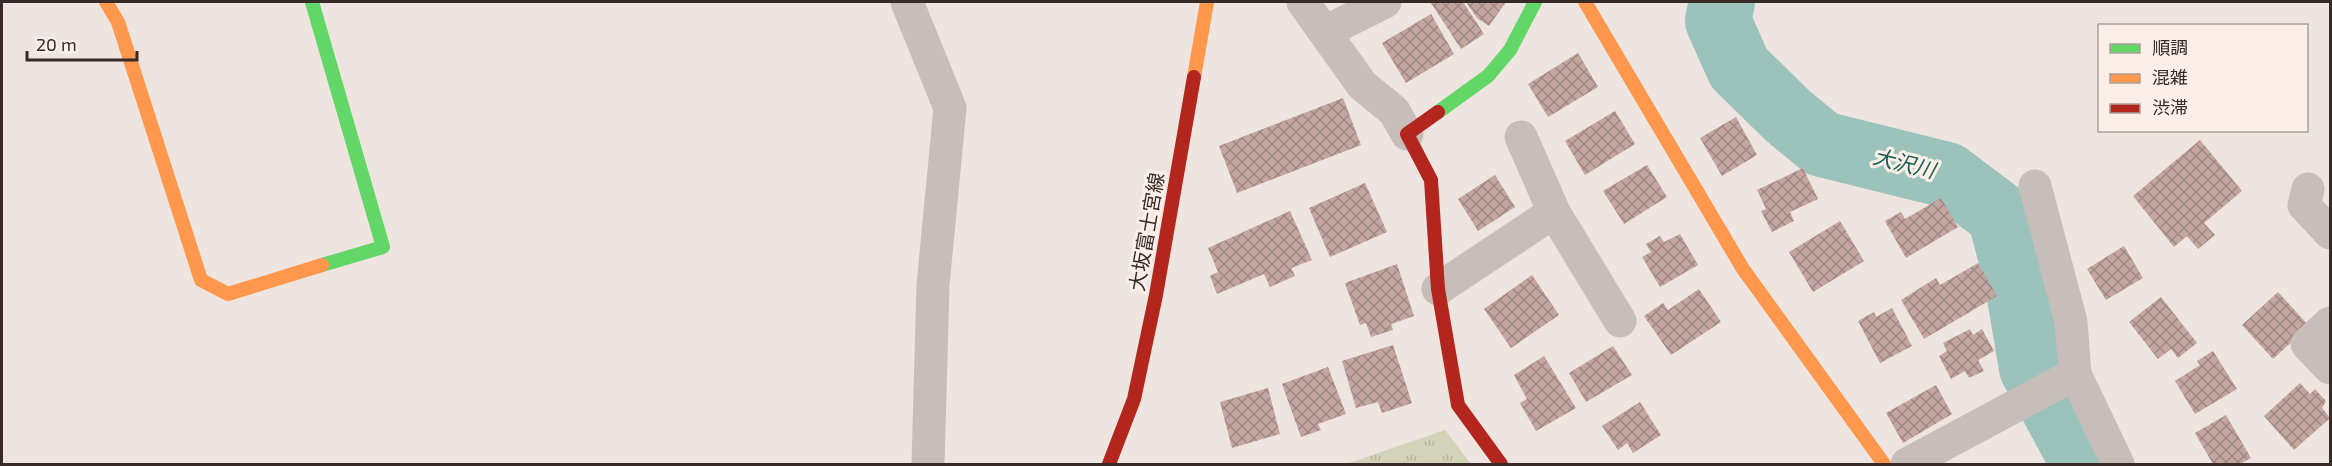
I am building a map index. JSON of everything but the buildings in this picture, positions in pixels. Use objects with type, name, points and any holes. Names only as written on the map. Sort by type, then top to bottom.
[{"type":"street","points":[[106,2],[117,22],[201,280],[228,294],[383,248],[312,2]]},
{"type":"street","points":[[907,2],[950,108],[933,285],[928,465]]},
{"type":"street","name":"大坂富士宮線","points":[[1109,465],[1134,399],[1207,2]]},
{"type":"street","points":[[1303,2],[1362,85],[1394,111],[1431,180],[1438,289],[1458,405],[1501,465]]},
{"type":"street","points":[[1325,32],[1385,2]]},
{"type":"street","points":[[1407,134],[1488,76],[1510,50],[1535,2]]},
{"type":"street","points":[[1585,2],[1743,269],[1884,465]]},
{"type":"street","points":[[1521,137],[1554,212],[1620,321]]},
{"type":"street","points":[[2035,186],[2071,322],[2070,377],[2118,465]]},
{"type":"street","points":[[2308,189],[2304,205],[2331,233]]},
{"type":"street","points":[[1438,289],[1554,212]]},
{"type":"street","points":[[2331,323],[2307,344],[2331,368]]},
{"type":"street","points":[[1906,465],[2070,377]]},
{"type":"green space","points":[[1445,430],[1471,464],[1346,464]]},
{"type":"waterway","name":"大沢川","points":[[1722,2],[1718,21],[1739,68],[1788,116],[1822,144],[1947,175],[2000,215],[2017,279],[2032,368],[2084,464]]},
{"type":"traffic: fast","points":[[312,2],[383,247],[322,265]]},
{"type":"traffic: fast","points":[[1438,112],[1488,76],[1510,50],[1535,2]]},
{"type":"traffic: slow","points":[[106,2],[118,22],[201,280],[228,294],[322,265]]},
{"type":"traffic: slow","points":[[1194,77],[1207,2]]},
{"type":"traffic: slow","points":[[1585,2],[1743,269],[1884,464]]},
{"type":"traffic: jam","points":[[1109,464],[1134,399],[1156,295],[1194,77]]},
{"type":"traffic: jam","points":[[1438,112],[1407,134],[1431,180],[1438,289],[1458,405],[1501,464]]}]
